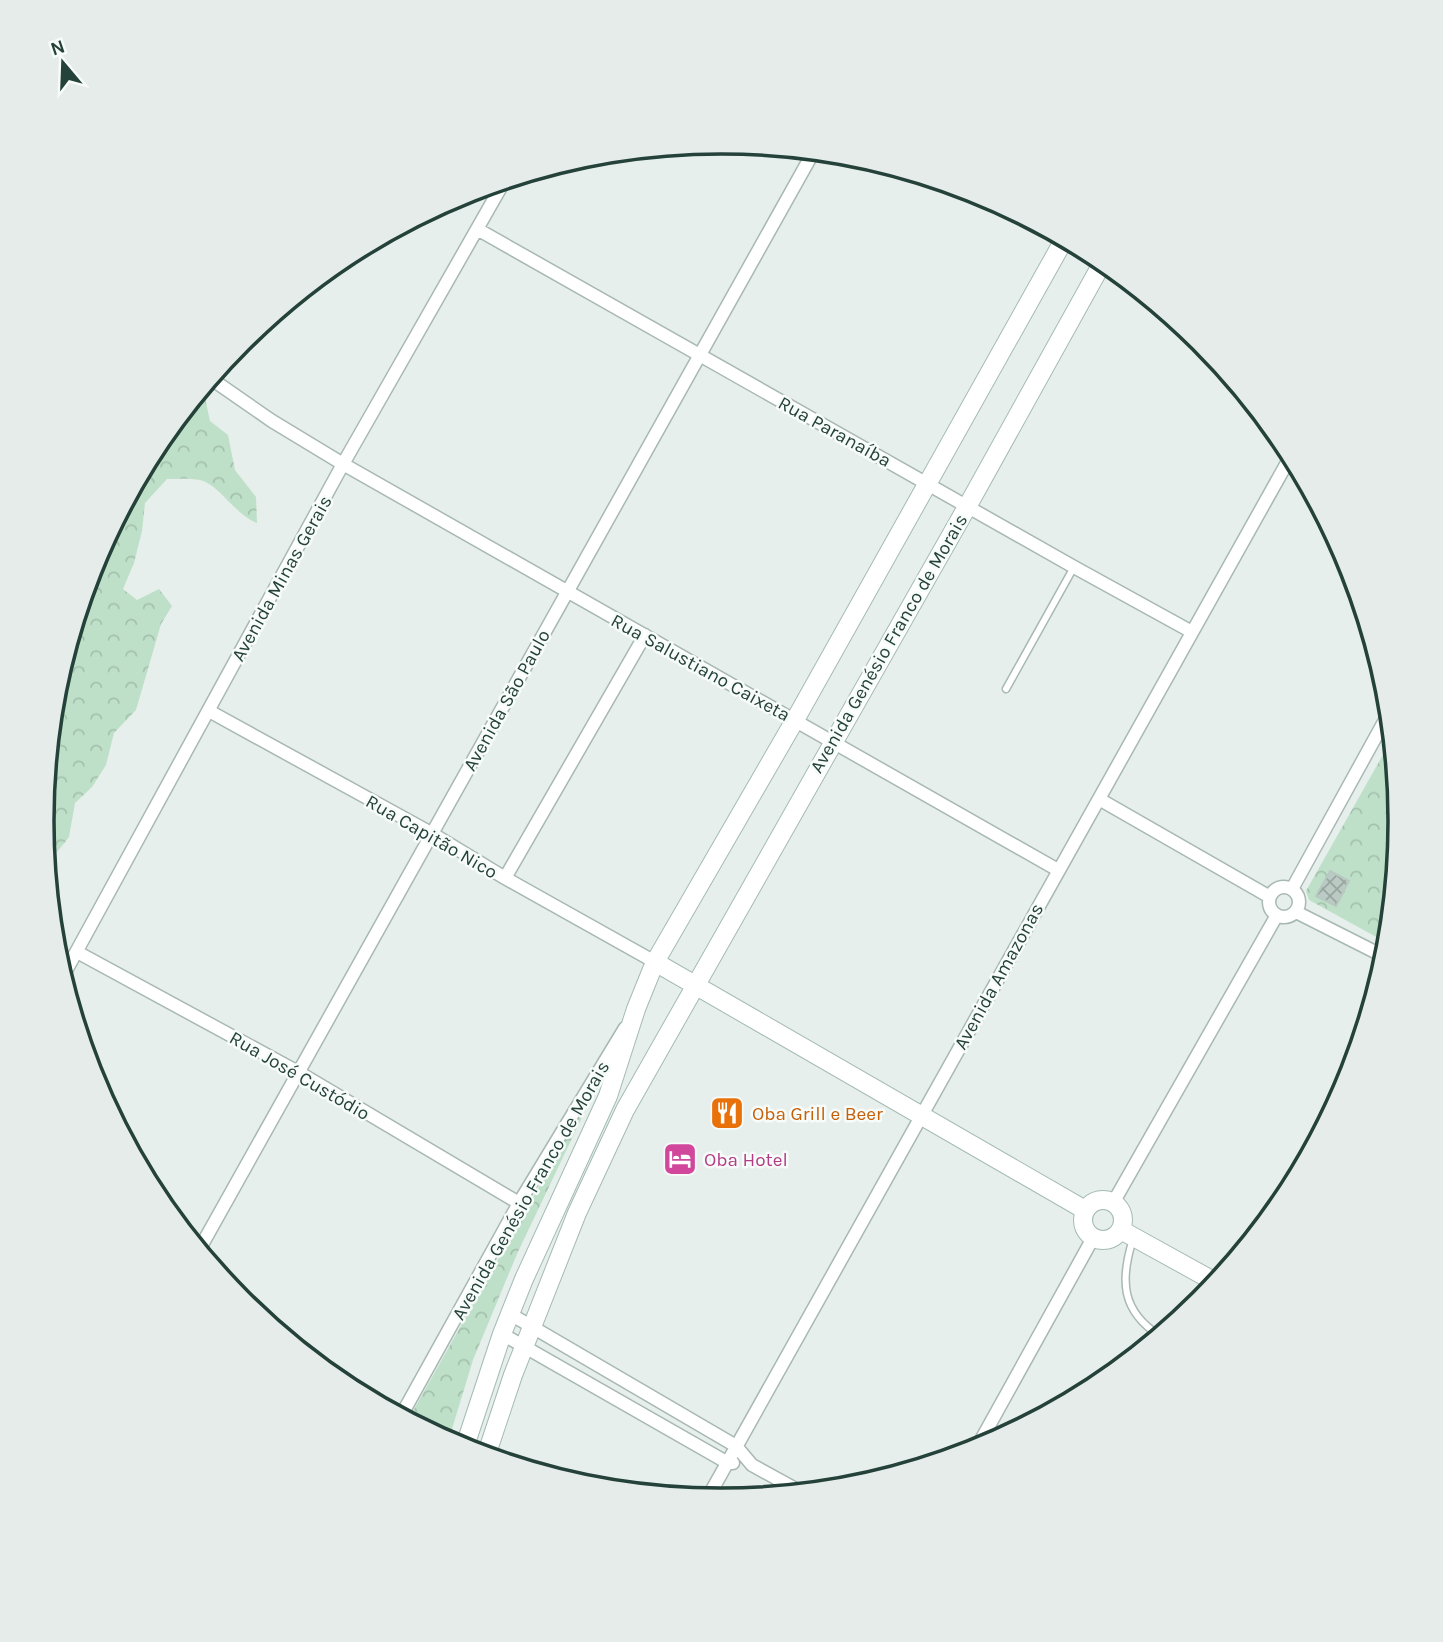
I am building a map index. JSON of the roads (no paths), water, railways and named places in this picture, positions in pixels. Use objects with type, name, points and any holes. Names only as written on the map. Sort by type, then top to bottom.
[{"type":"main road","name":"Avenida Genésio Franco de Morais","points":[[636,1009],[655,962],[795,720],[1060,246]]},
{"type":"main road","name":"Avenida Genésio Franco de Morais","points":[[489,1446],[525,1345],[586,1191],[619,1120],[1098,270]]},
{"type":"main road","points":[[655,962],[1085,1210]]},
{"type":"main road","points":[[468,1438],[502,1334],[608,1096],[636,1009]]},
{"type":"main road","points":[[1127,1234],[1108,1240],[1093,1238],[1083,1226],[1085,1210],[1101,1200],[1113,1203],[1121,1212],[1127,1234],[1207,1278]]},
{"type":"street","name":"Avenida São Paulo","points":[[204,1241],[809,159]]},
{"type":"street","name":"Avenida Minas Gerais","points":[[70,964],[343,464],[498,193]]},
{"type":"street","name":"Rua Paranaíba","points":[[477,229],[1192,632]]},
{"type":"street","name":"Rua Salustiano Caixeta","points":[[218,384],[272,421],[343,464],[1058,870]]},
{"type":"street","name":"Avenida Amazonas","points":[[714,1488],[920,1115],[1286,466]]},
{"type":"street","points":[[505,878],[645,635]]},
{"type":"street","name":"Rua Capitão Nico","points":[[209,711],[431,833],[655,962]]},
{"type":"street","points":[[1292,888],[1382,726]]},
{"type":"street","points":[[1099,799],[1270,897]]},
{"type":"street","points":[[1276,888],[1292,888],[1300,902],[1296,912],[1287,917],[1276,915],[1270,907],[1270,897],[1276,888]]},
{"type":"street","points":[[1296,912],[1376,952]]},
{"type":"street","points":[[1113,1203],[1276,915]]},
{"type":"street","name":"Rua José Custódio","points":[[77,952],[298,1072],[519,1203]]},
{"type":"street","name":"Avenida Genésio Franco de Morais","points":[[405,1408],[519,1203],[636,1009]]},
{"type":"street","points":[[985,1434],[1093,1238]]},
{"type":"street","points":[[510,1314],[737,1446],[752,1465],[788,1485]]},
{"type":"street","points":[[502,1334],[728,1463],[752,1465]]},
{"type":"lane","points":[[1006,689],[1073,567]]},
{"type":"lane","points":[[1127,1234],[1127,1295],[1135,1315],[1152,1331]]},
{"type":"place","name":"Oba Grill e Beer","points":[[727,1113]]},
{"type":"place","name":"Oba Hotel","points":[[680,1159]]}]
